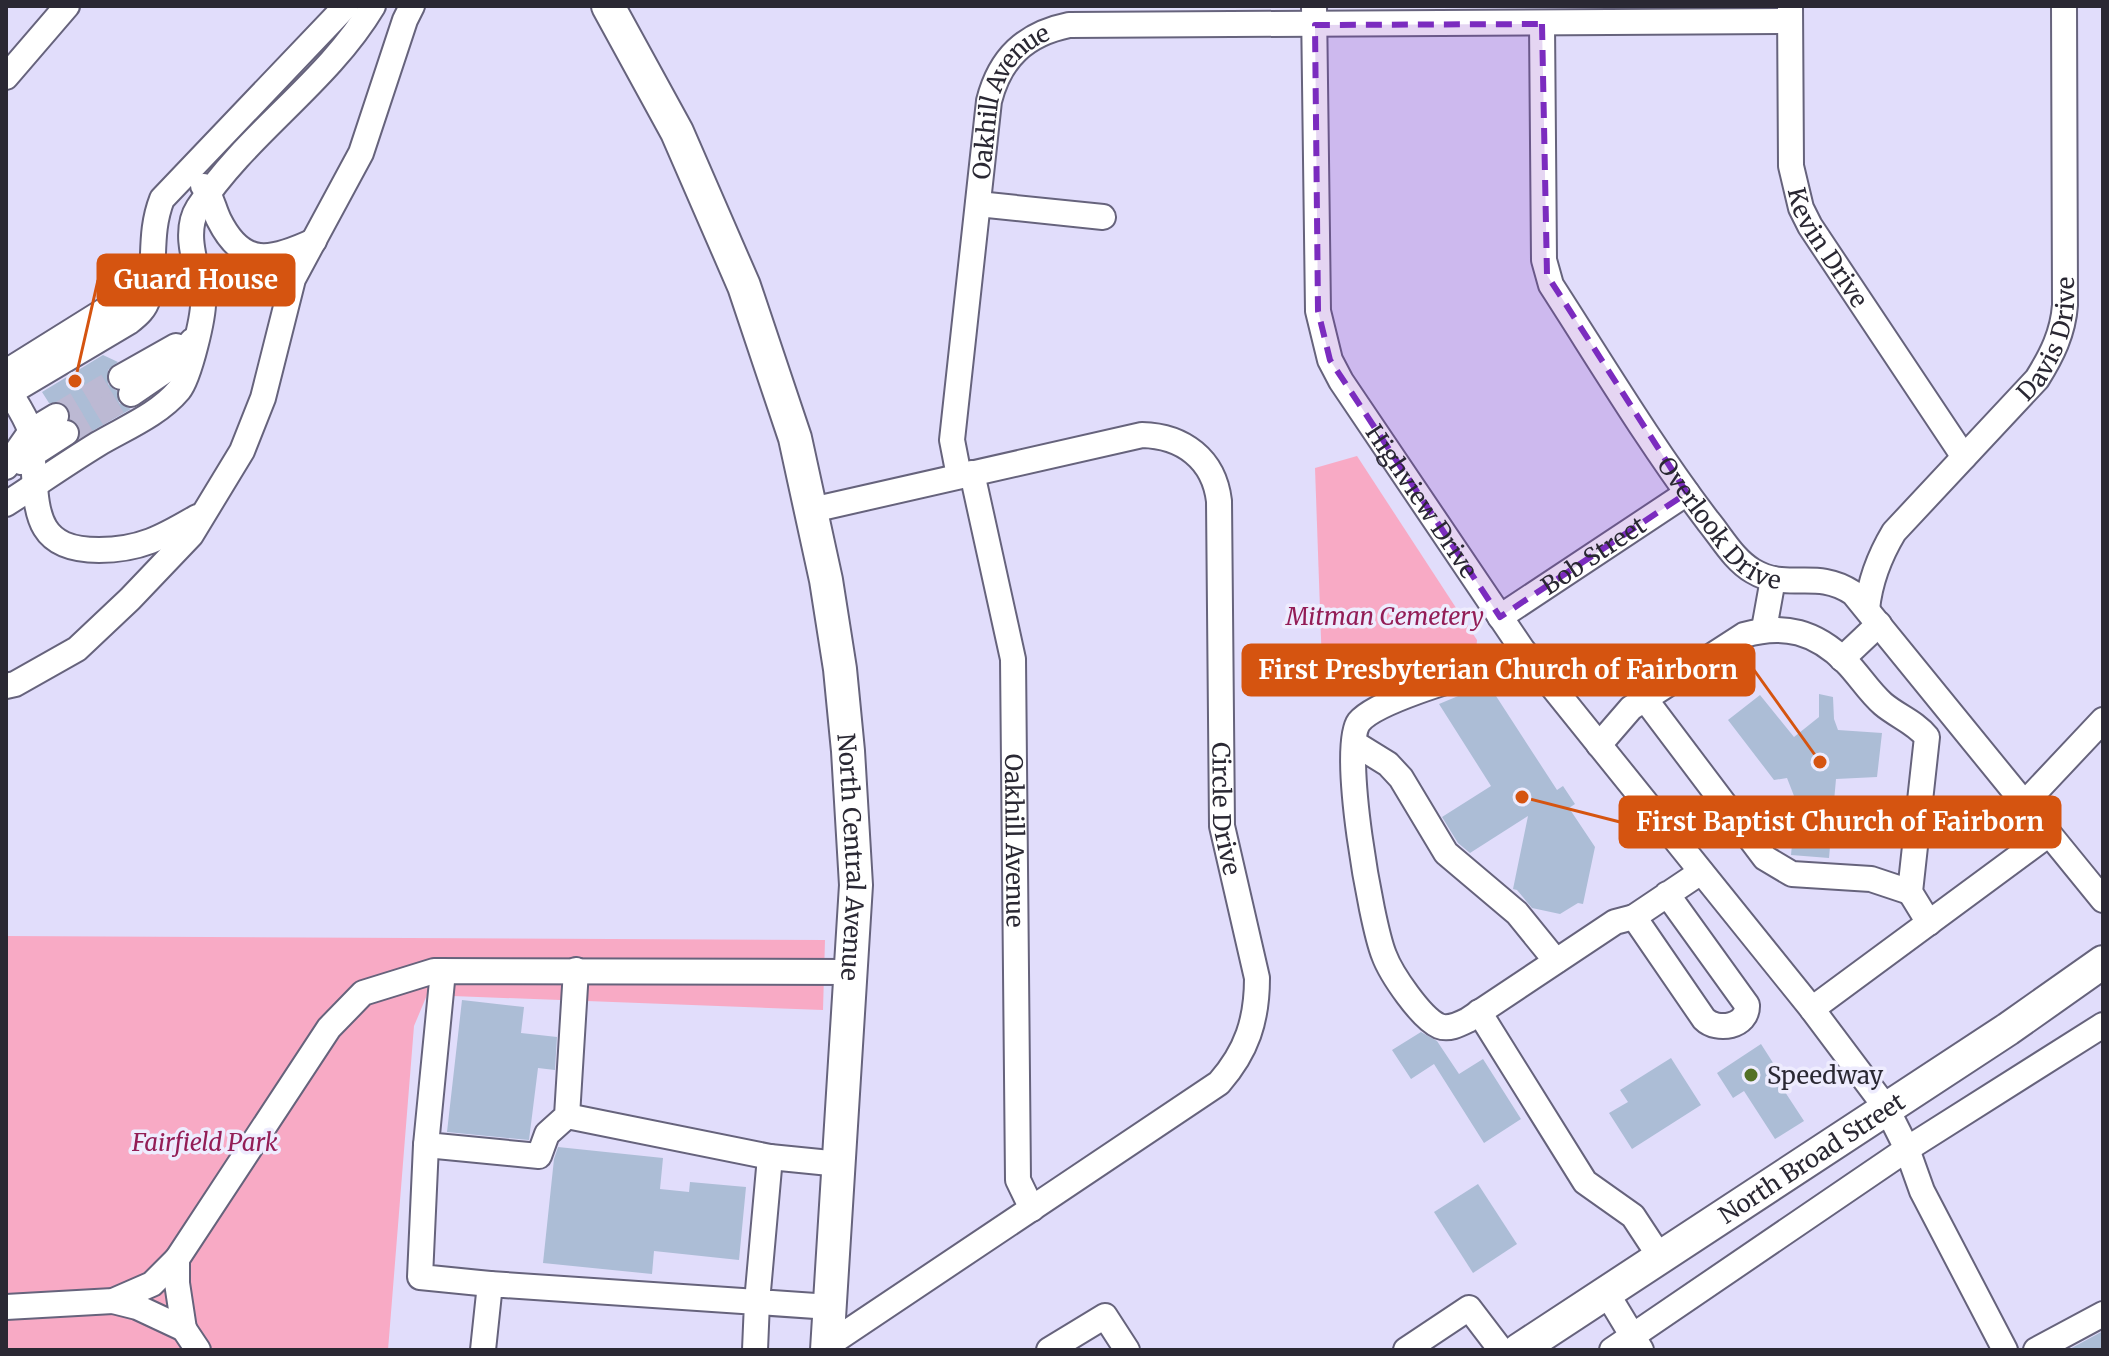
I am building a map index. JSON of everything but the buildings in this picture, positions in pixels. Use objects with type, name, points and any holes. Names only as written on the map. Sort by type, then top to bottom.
[{"type":"main road","name":"North Central Avenue","points":[[608,6],[649,78],[702,188],[744,286],[775,372],[812,510],[837,654],[848,751],[856,885],[828,1347]]},
{"type":"main road","name":"North Broad Street","points":[[1519,1350],[2008,1029],[2103,962]]},
{"type":"street","points":[[6,77],[67,6]]},
{"type":"street","points":[[7,387],[129,322],[142,312],[148,298],[155,216],[162,199],[346,6]]},
{"type":"street","points":[[6,504],[156,410],[181,389],[203,319],[203,300],[191,226],[196,210],[232,166],[354,36],[373,6]]},
{"type":"street","points":[[6,686],[77,649],[130,599],[191,535],[242,451],[263,398],[293,279],[361,153],[412,6]]},
{"type":"street","name":"Davis Drive","points":[[1873,617],[1873,574],[1879,556],[1894,532],[2037,379],[2051,358],[2061,331],[2065,305],[2064,6]]},
{"type":"street","name":"Kevin Drive","points":[[1790,14],[1791,166],[1801,208],[1866,313],[1964,457]]},
{"type":"street","name":"Oakhill Avenue","points":[[1032,1209],[1018,1180],[1013,659],[965,475],[952,440],[993,85],[1009,56],[1035,35],[1069,25],[1314,16],[1542,24],[1790,14]]},
{"type":"street","name":"Highview Drive","points":[[1314,16],[1318,311],[1330,360],[1347,392],[1528,657],[1812,1009],[1887,1109],[1907,1149],[1922,1191],[2005,1350]]},
{"type":"street","name":"Overlook Drive","points":[[1542,24],[1544,260],[1551,285],[1687,493],[1744,564],[1773,579],[1824,580],[1853,593],[2103,900]]},
{"type":"street","points":[[188,169],[210,193],[217,216],[232,243],[252,256],[276,256],[314,241]]},
{"type":"street","name":"Oakhill Avenue","points":[[978,204],[1103,217]]},
{"type":"street","points":[[7,387],[53,344],[150,282]]},
{"type":"street","points":[[126,386],[199,333]]},
{"type":"street","points":[[6,354],[27,342],[53,344]]},
{"type":"street","points":[[7,387],[32,443],[41,520],[51,538],[66,547],[88,550],[131,548],[161,538],[206,511]]},
{"type":"street","points":[[6,470],[32,443],[61,424]]},
{"type":"street","name":"Circle Drive","points":[[812,510],[1142,435],[1160,435],[1178,441],[1205,462],[1214,477],[1219,501],[1222,826],[1257,978],[1253,1024],[1244,1048],[1219,1083],[828,1347]]},
{"type":"street","name":"Bob Street","points":[[1500,617],[1687,493]]},
{"type":"street","points":[[1764,629],[1773,579]]},
{"type":"street","points":[[1842,659],[1873,617]]},
{"type":"street","points":[[1599,745],[1631,708],[1744,635],[1764,629],[1789,630],[1823,641],[1882,704],[1927,737],[1910,892],[1929,923]]},
{"type":"street","points":[[1528,657],[1448,681],[1384,706],[1369,714],[1356,729],[1359,840],[1383,954],[1401,988],[1439,1026],[1460,1024],[1615,922],[1634,917],[1701,872]]},
{"type":"street","points":[[1645,699],[1765,858],[1792,874],[1871,879],[1910,892]]},
{"type":"street","points":[[1923,732],[1950,712]]},
{"type":"street","points":[[2024,804],[2103,720]]},
{"type":"street","points":[[1354,743],[1388,764],[1401,778],[1446,853],[1517,913],[1556,961]]},
{"type":"street","points":[[1812,1009],[2049,834]]},
{"type":"street","points":[[1634,917],[1711,1026],[1721,1028],[1743,1018],[1747,1012],[1743,997],[1667,894]]},
{"type":"street","points":[[426,1145],[539,1156],[547,1134],[567,1116],[576,970]]},
{"type":"street","points":[[113,1301],[152,1284],[177,1259],[329,1028],[363,993],[434,971],[852,972]]},
{"type":"street","points":[[443,971],[426,1145],[420,1277],[830,1307]]},
{"type":"street","points":[[1479,1012],[1585,1182],[1633,1216],[1660,1257]]},
{"type":"street","points":[[1612,1350],[1637,1343],[1907,1149],[2103,1025]]},
{"type":"street","points":[[567,1116],[770,1157],[840,1164]]},
{"type":"street","points":[[755,1350],[770,1157]]},
{"type":"street","points":[[177,1259],[184,1329],[198,1350]]},
{"type":"street","points":[[483,1350],[490,1284]]},
{"type":"street","points":[[1606,1292],[1637,1343]]},
{"type":"street","points":[[6,1307],[113,1301],[137,1307],[184,1329]]},
{"type":"street","points":[[1406,1350],[1469,1308],[1501,1350]]},
{"type":"street","points":[[2036,1350],[2103,1314]]},
{"type":"street","points":[[1049,1350],[1105,1316],[1127,1350]]},
{"type":"highlighted area","points":[[1542,24],[1547,275],[1687,493],[1500,617],[1330,360],[1318,311],[1315,25]]},
{"type":"green space","name":"Mitman Cemetery","points":[[1357,456],[1477,640],[1475,664],[1323,694],[1315,468]]},
{"type":"green space","name":"Fairfield Park","points":[[6,936],[825,940],[823,1010],[427,995],[414,1026],[388,1350],[6,1350]]},
{"type":"tunnel","points":[[56,416],[121,377]]},
{"type":"tunnel","points":[[66,433],[131,394]]},
{"type":"place","name":"Guard House","points":[[75,381]]},
{"type":"place","name":"First Presbyterian Church of Fairborn","points":[[1820,762]]},
{"type":"place","name":"First Baptist Church of Fairborn","points":[[1522,797]]},
{"type":"place","name":"Speedway","points":[[1751,1075]]}]
